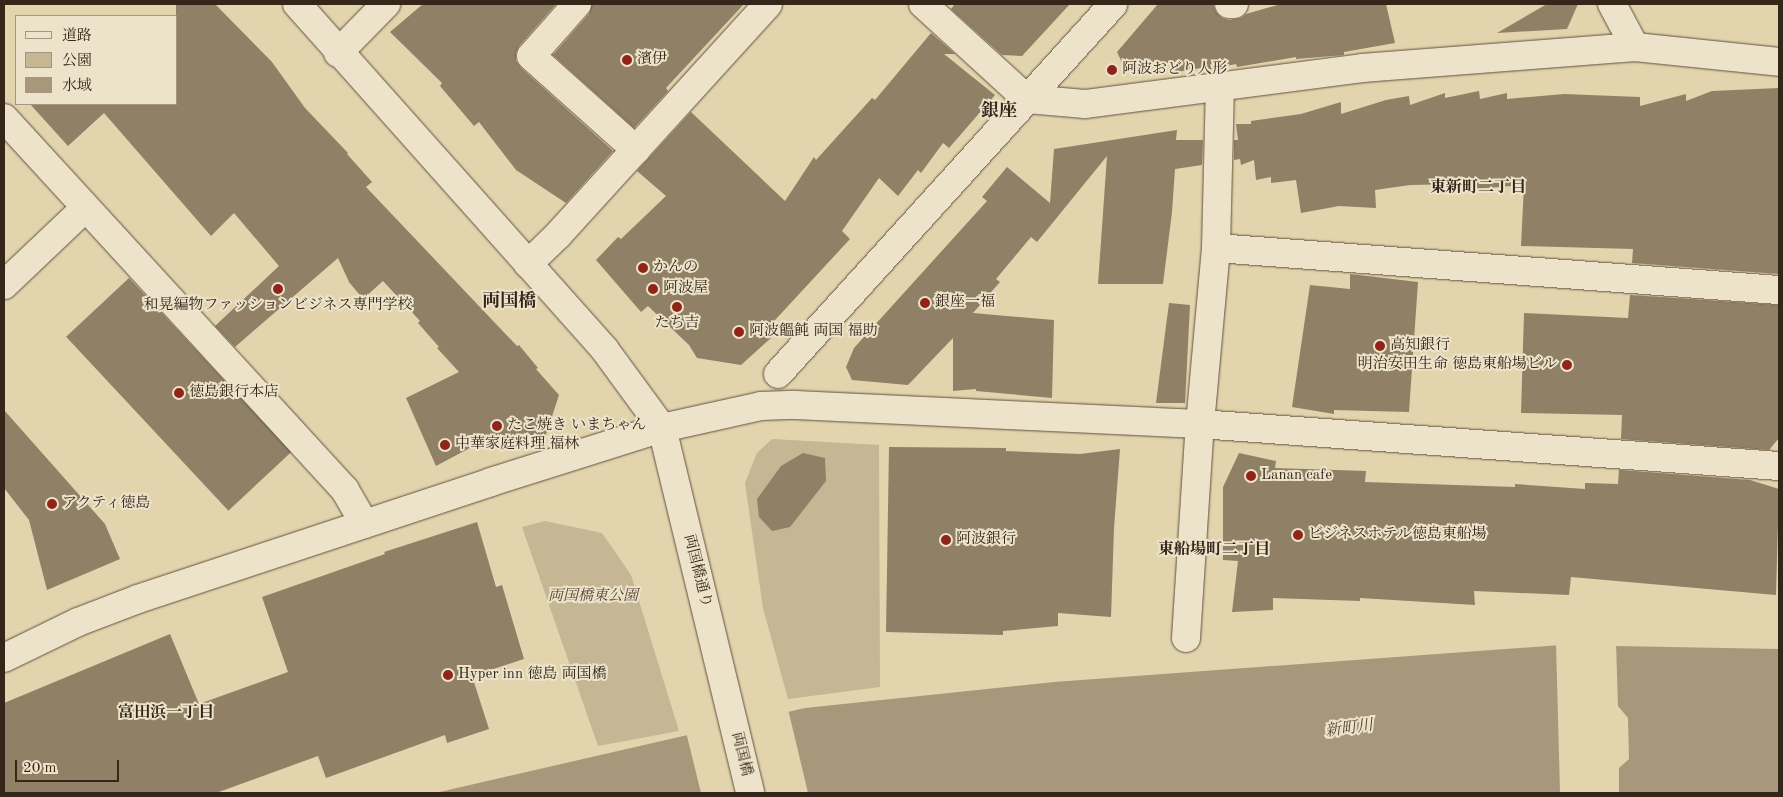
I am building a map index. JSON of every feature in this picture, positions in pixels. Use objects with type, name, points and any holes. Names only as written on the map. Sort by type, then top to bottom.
[{"type":"street","points":[[297,4],[338,53],[605,350],[662,428]]},
{"type":"street","points":[[338,53],[386,4]]},
{"type":"street","points":[[577,4],[531,56],[636,150]]},
{"type":"street","points":[[528,264],[558,236],[768,4]]},
{"type":"street","points":[[923,4],[1027,99],[1085,104],[1220,88],[1362,68],[1635,47],[1779,62]]},
{"type":"street","points":[[778,374],[1114,4]]},
{"type":"street","points":[[1229,4],[1234,4]]},
{"type":"street","points":[[1612,4],[1635,47]]},
{"type":"street","points":[[1186,638],[1200,424],[1216,248],[1220,88]]},
{"type":"street","points":[[4,118],[345,490],[365,524]]},
{"type":"street","points":[[4,285],[85,208]]},
{"type":"street","points":[[1216,248],[1779,290]]},
{"type":"street","points":[[4,658],[78,622],[138,599],[662,428],[761,406],[795,405],[1200,424],[1779,466]]},
{"type":"street","name":"両国橋通り","points":[[662,428],[731,715]]},
{"type":"street","name":"両国橋","points":[[731,715],[750,793]]},
{"type":"green space","points":[[772,439],[879,445],[880,687],[788,699],[763,608],[745,483],[757,453]]},
{"type":"green space","name":"両国橋東公園","points":[[545,521],[602,533],[631,575],[679,731],[598,746],[522,527]]},
{"type":"water","name":"新町川","points":[[1561,645],[1779,649],[1779,793],[435,793],[805,708],[1054,682]]},
{"type":"pier","points":[[1556,643],[1616,643],[1618,706],[1628,718],[1629,759],[1619,768],[1619,793],[1560,793]]},
{"type":"pier","points":[[788,709],[808,793],[701,793],[686,732]]},
{"type":"building","points":[[176,4],[215,4],[272,62],[305,108],[348,153],[372,182],[366,187],[517,346],[519,345],[538,368],[536,369],[559,395],[541,450],[537,451],[528,432],[483,448],[481,442],[436,466],[406,398],[459,372],[437,348],[439,347],[418,323],[420,321],[383,281],[363,299],[349,282],[338,258],[235,347],[215,326],[279,266],[234,213],[211,236],[104,113],[68,146],[31,105],[178,105],[178,15],[176,15]]},
{"type":"building","points":[[423,4],[556,4],[519,46],[516,53],[516,61],[521,68],[613,151],[566,203],[516,170],[479,122],[474,126],[440,86],[442,83],[390,32]]},
{"type":"building","name":"濱伊","points":[[592,4],[744,4],[666,88],[668,91],[634,128],[553,55],[589,14]]},
{"type":"building","points":[[955,4],[1070,4],[1022,56],[1002,55],[951,9]]},
{"type":"building","points":[[1158,4],[1213,4],[1216,12],[1222,18],[1229,20],[1241,18],[1246,14],[1281,4],[1386,4],[1395,43],[1344,52],[1344,55],[1296,59],[1296,57],[1237,67],[1236,64],[1201,71],[1201,68],[1176,72],[1173,61],[1132,75],[1124,67],[1117,52]]},
{"type":"building","points":[[1547,4],[1578,4],[1567,29],[1497,33]]},
{"type":"building","points":[[931,33],[955,54],[944,54],[995,95],[949,148],[943,143],[921,173],[918,170],[898,196],[879,178],[842,231],[850,239],[764,332],[771,338],[741,365],[697,358],[689,345],[648,306],[641,312],[596,260],[618,237],[621,239],[666,196],[637,171],[691,112],[785,201],[814,157],[816,160],[872,98],[875,100]]},
{"type":"building","points":[[1779,88],[1779,274],[1632,263],[1633,249],[1521,246],[1524,185],[1462,190],[1461,184],[1410,185],[1375,190],[1376,208],[1339,206],[1301,213],[1296,180],[1271,183],[1271,177],[1256,180],[1254,160],[1241,165],[1240,159],[1234,160],[1234,140],[1238,140],[1236,124],[1251,124],[1251,121],[1301,114],[1341,102],[1341,114],[1386,100],[1409,96],[1410,105],[1445,93],[1445,98],[1479,91],[1480,99],[1507,93],[1507,99],[1564,94],[1640,97],[1640,106],[1686,94],[1686,101],[1712,91]]},
{"type":"building","points":[[1177,130],[1176,140],[1203,140],[1202,165],[1175,169],[1163,284],[1098,284],[1107,156],[1037,242],[1031,237],[996,279],[1000,282],[973,313],[1054,320],[1052,398],[976,391],[976,389],[953,391],[953,338],[908,385],[852,380],[846,367],[854,348],[987,201],[982,197],[1007,167],[1050,203],[1054,149]]},
{"type":"building","name":"高知銀行","points":[[1350,274],[1418,282],[1409,412],[1334,410],[1334,414],[1292,407],[1310,285],[1350,289]]},
{"type":"building","name":"徳島銀行本店","points":[[129,278],[291,452],[228,511],[66,337]]},
{"type":"building","points":[[1630,295],[1779,305],[1779,438],[1769,450],[1621,439],[1622,415],[1521,413],[1524,313],[1628,318]]},
{"type":"building","points":[[1169,303],[1190,305],[1185,403],[1156,403]]},
{"type":"building","name":"アクティ徳島","points":[[4,410],[105,524],[120,559],[47,590],[29,520],[4,488]]},
{"type":"building","points":[[889,447],[1006,448],[1006,451],[1080,454],[1120,449],[1114,528],[1111,617],[1058,613],[1058,626],[1003,631],[1003,635],[886,632]]},
{"type":"building","points":[[803,453],[825,458],[826,481],[790,527],[772,531],[759,517],[757,499],[781,466]]},
{"type":"building","points":[[1239,453],[1276,461],[1275,468],[1366,471],[1365,482],[1515,487],[1515,484],[1585,489],[1585,483],[1618,484],[1619,470],[1750,480],[1779,489],[1776,595],[1571,577],[1569,595],[1474,591],[1475,605],[1360,598],[1360,601],[1273,598],[1273,610],[1232,612],[1238,561],[1223,560],[1223,487]]},
{"type":"building","points":[[477,522],[496,587],[502,585],[524,659],[472,676],[489,729],[447,743],[445,735],[326,778],[318,756],[216,793],[4,793],[4,703],[170,634],[199,704],[288,672],[262,597],[385,554],[384,552]]},
{"type":"place","name":"濱伊","points":[[627,60]]},
{"type":"place","name":"阿波おどり人形","points":[[1112,70]]},
{"type":"place","name":"かんの","points":[[643,268]]},
{"type":"place","name":"和晃編物ファッションビジネス専門学校","points":[[278,289]]},
{"type":"place","name":"阿波屋","points":[[653,289]]},
{"type":"place","name":"銀座一福","points":[[925,303]]},
{"type":"place","name":"たち吉","points":[[677,307]]},
{"type":"place","name":"阿波饂飩 両国 福助","points":[[739,332]]},
{"type":"place","name":"高知銀行","points":[[1380,346]]},
{"type":"place","name":"明治安田生命 徳島東船場ビル","points":[[1567,365]]},
{"type":"place","name":"徳島銀行本店","points":[[179,393]]},
{"type":"place","name":"たこ焼き いまちゃん","points":[[497,426]]},
{"type":"place","name":"中華家庭料理 福林","points":[[445,445]]},
{"type":"place","name":"Lanan cafe","points":[[1251,476]]},
{"type":"place","name":"アクティ徳島","points":[[52,504]]},
{"type":"place","name":"ビジネスホテル徳島東船場","points":[[1298,535]]},
{"type":"place","name":"阿波銀行","points":[[946,540]]},
{"type":"place","name":"Hyper inn 徳島 両国橋","points":[[448,675]]},
{"type":"district","name":"銀座","points":[[999,111]]},
{"type":"district","name":"東新町二丁目","points":[[1478,188]]},
{"type":"district","name":"両国橋","points":[[509,301]]},
{"type":"district","name":"東船場町二丁目","points":[[1214,550]]},
{"type":"district","name":"富田浜一丁目","points":[[166,713]]}]
